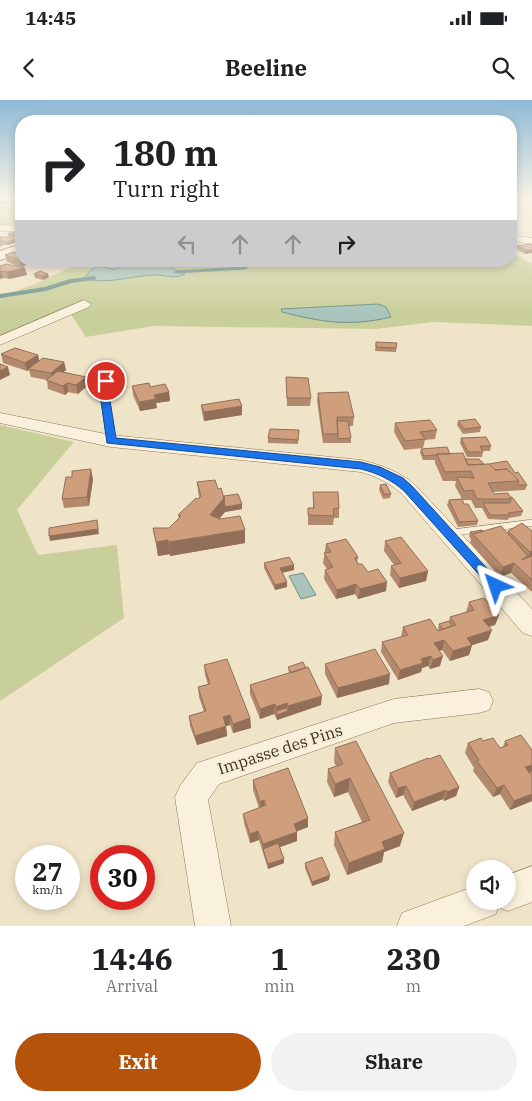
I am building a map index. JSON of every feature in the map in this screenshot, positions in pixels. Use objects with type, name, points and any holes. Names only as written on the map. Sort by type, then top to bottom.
[{"type":"street","points":[[517,239],[531,241]]},
{"type":"street","points":[[0,256],[15,250]]},
{"type":"street","points":[[0,341],[84,304]]},
{"type":"street","points":[[0,418],[111,441],[376,469],[399,480],[408,489],[532,626]]},
{"type":"street","name":"Impasse des Pins","points":[[213,926],[191,796],[208,773],[394,711],[479,701]]},
{"type":"street","points":[[516,890],[532,884]]},
{"type":"street","points":[[415,926],[466,907]]},
{"type":"lane","points":[[106,381],[104,394],[111,441]]},
{"type":"lane","points":[[449,533],[529,523]]},
{"type":"green space","points":[[517,255],[532,264],[532,326],[433,322],[376,329],[153,326],[86,337],[70,313],[0,343],[0,297],[35,284],[71,267],[517,267]]},
{"type":"green space","points":[[0,425],[74,442],[17,510],[38,555],[117,545],[124,618],[0,701]]},
{"type":"water","points":[[97,267],[117,269],[120,267],[170,267],[185,274],[176,277],[150,275],[100,281],[85,277]]},
{"type":"water","points":[[378,304],[386,307],[391,317],[362,322],[336,322],[282,312],[281,309]]},
{"type":"water","points":[[303,573],[316,595],[301,599],[289,576]]},
{"type":"building","points":[[0,238],[15,238],[7,242],[1,241]]},
{"type":"building","points":[[532,245],[532,250],[526,250],[517,246]]},
{"type":"building","points":[[15,252],[15,259],[5,255]]},
{"type":"building","points":[[6,264],[25,268],[7,272],[0,271],[0,266]]},
{"type":"building","points":[[40,271],[48,274],[43,276],[34,274]]},
{"type":"building","points":[[376,342],[397,343],[396,348],[376,347]]},
{"type":"building","points":[[15,348],[38,355],[25,363],[1,354]]},
{"type":"building","points":[[43,358],[64,362],[51,373],[28,369]]},
{"type":"building","points":[[0,364],[8,367],[0,371]]},
{"type":"building","points":[[58,371],[86,377],[76,385],[67,383],[63,386],[46,380]]},
{"type":"building","points":[[286,377],[308,378],[311,398],[287,398]]},
{"type":"building","points":[[149,383],[150,387],[165,384],[169,392],[154,395],[156,399],[139,402],[132,386]]},
{"type":"building","points":[[348,392],[354,417],[337,417],[338,434],[323,434],[318,393]]},
{"type":"building","points":[[239,399],[242,406],[204,412],[201,405]]},
{"type":"building","points":[[475,419],[481,427],[464,429],[458,421]]},
{"type":"building","points":[[430,420],[437,430],[420,432],[425,439],[405,441],[395,423]]},
{"type":"building","points":[[337,421],[348,421],[351,438],[338,439]]},
{"type":"building","points":[[270,429],[299,430],[298,440],[268,438]]},
{"type":"building","points":[[486,437],[491,446],[480,446],[483,452],[468,452],[461,438]]},
{"type":"building","points":[[447,447],[450,454],[424,456],[421,449]]},
{"type":"building","points":[[463,453],[468,465],[489,464],[495,470],[507,469],[519,481],[488,483],[494,494],[508,493],[511,499],[477,499],[473,490],[464,491],[457,477],[474,478],[471,471],[445,472],[437,454]]},
{"type":"building","points":[[465,459],[479,459],[484,464],[468,465]]},
{"type":"building","points":[[507,461],[515,473],[518,472],[527,485],[517,485],[519,481],[507,469],[495,470],[489,464]]},
{"type":"building","points":[[91,469],[87,497],[62,499],[66,477],[72,477],[72,471]]},
{"type":"building","points":[[215,480],[218,489],[221,488],[224,498],[210,515],[220,519],[240,516],[245,530],[169,542],[168,540],[156,542],[153,528],[169,528],[181,516],[178,515],[196,498],[198,499],[201,496],[197,482]]},
{"type":"building","points":[[386,484],[391,494],[384,494],[380,485]]},
{"type":"building","points":[[313,492],[338,492],[339,508],[333,509],[334,516],[308,515],[308,508],[314,508]]},
{"type":"building","points":[[238,494],[242,504],[225,507],[224,496]]},
{"type":"building","points":[[511,497],[523,511],[508,513],[510,515],[490,515],[483,503],[510,503]]},
{"type":"building","points":[[462,499],[464,504],[468,504],[478,521],[459,522],[449,500]]},
{"type":"building","points":[[97,520],[98,529],[49,536],[49,528]]},
{"type":"building","points":[[522,523],[532,531],[532,551],[530,552],[508,531]]},
{"type":"building","points":[[501,526],[528,556],[521,560],[532,556],[532,580],[514,563],[503,567],[473,534]]},
{"type":"building","points":[[482,530],[473,534],[470,532]]},
{"type":"building","points":[[401,537],[428,571],[400,578],[391,566],[401,563],[385,541]]},
{"type":"building","points":[[346,539],[358,557],[355,558],[358,564],[362,564],[368,572],[378,569],[387,582],[360,589],[356,584],[337,590],[325,570],[333,567],[324,553],[331,552],[326,544]]},
{"type":"building","points":[[289,557],[294,565],[280,568],[287,582],[275,585],[264,563]]},
{"type":"building","points":[[484,598],[499,615],[483,620],[492,630],[467,638],[472,645],[453,651],[444,640],[434,643],[443,656],[433,660],[431,656],[421,659],[423,663],[400,670],[382,642],[408,635],[403,627],[430,619],[438,631],[456,625],[450,617],[474,610],[469,602]]},
{"type":"building","points":[[449,621],[452,626],[443,629],[439,624]]},
{"type":"building","points":[[375,649],[390,674],[338,688],[325,664]]},
{"type":"building","points":[[227,659],[250,718],[233,724],[230,715],[223,717],[226,726],[195,736],[189,716],[206,711],[198,687],[210,684],[204,665]]},
{"type":"building","points":[[303,662],[306,668],[291,673],[288,667]]},
{"type":"building","points":[[308,667],[322,696],[288,706],[287,703],[276,707],[275,704],[260,709],[250,685]]},
{"type":"building","points":[[287,708],[288,711],[277,715],[276,711]]},
{"type":"building","points":[[521,735],[532,750],[532,765],[525,767],[530,774],[532,773],[532,794],[514,801],[504,785],[497,788],[477,761],[479,760],[468,743],[481,738],[483,741],[493,738],[500,748],[508,745],[505,741]]},
{"type":"building","points":[[356,741],[404,833],[382,842],[385,849],[349,863],[335,832],[370,820],[350,778],[335,784],[328,769],[343,764],[335,748]]},
{"type":"building","points":[[440,755],[459,787],[414,802],[406,786],[398,788],[390,773]]},
{"type":"building","points":[[288,768],[308,818],[294,824],[297,832],[263,844],[258,831],[250,834],[243,814],[266,805],[264,800],[260,802],[253,780]]},
{"type":"building","points":[[278,843],[284,859],[268,864],[263,849]]},
{"type":"building","points":[[322,857],[330,875],[312,882],[305,863]]},
{"type":"waterway","points":[[176,272],[246,267]]},
{"type":"waterway","points":[[0,296],[45,289],[71,281],[94,278],[89,279]]},
{"type":"route","points":[[106,381],[104,394],[111,441],[376,469],[399,480],[496,586]]}]
